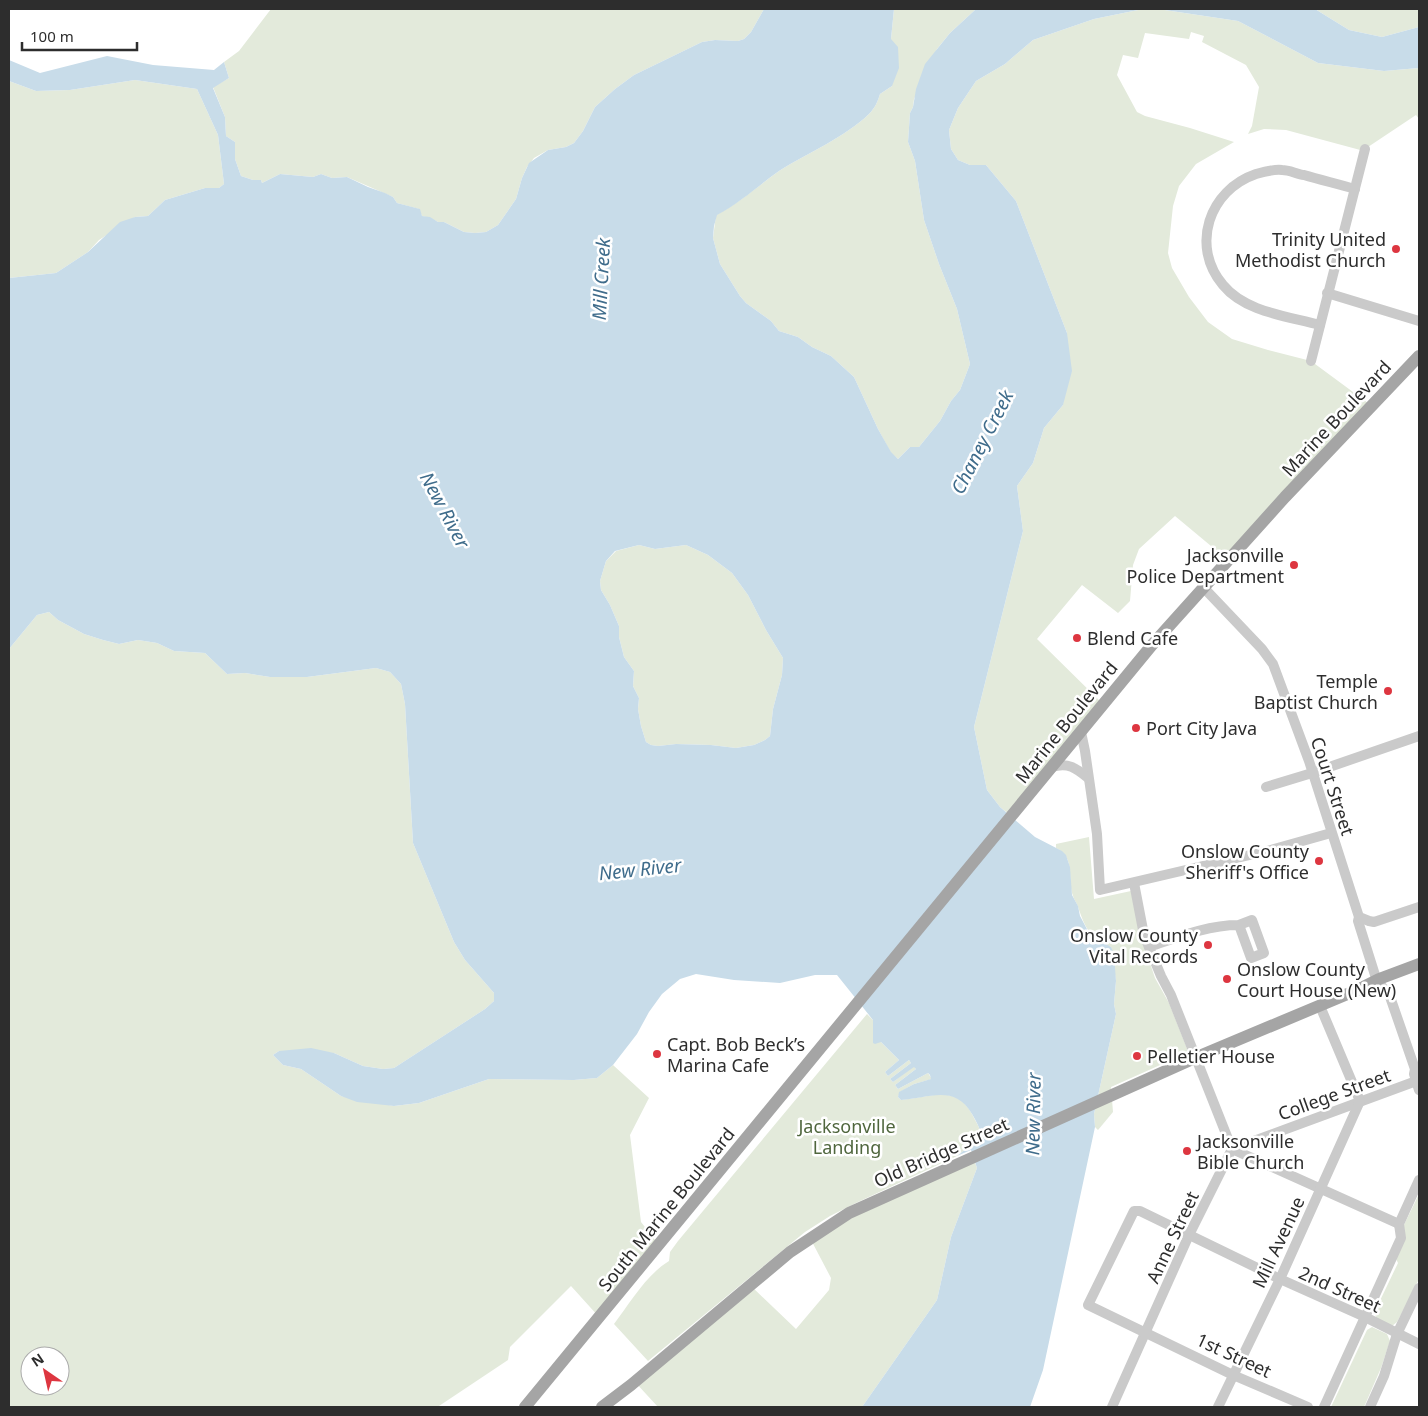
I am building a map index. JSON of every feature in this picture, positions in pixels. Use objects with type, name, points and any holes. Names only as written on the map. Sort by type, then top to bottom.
[{"type":"main road","name":"Marine Boulevard","points":[[833,1033],[1152,645],[1285,497],[1419,356]]},
{"type":"main road","name":"Old Bridge Street","points":[[602,1407],[790,1252],[849,1213],[1197,1057],[1357,990],[1381,984],[1419,964]]},
{"type":"main road","name":"South Marine Boulevard","points":[[525,1407],[833,1033]]},
{"type":"street","points":[[1311,361],[1365,149]]},
{"type":"street","points":[[1320,324],[1251,306],[1223,285],[1214,271],[1208,255],[1206,236],[1208,220],[1217,202],[1229,189],[1244,178],[1261,172],[1281,170],[1355,189]]},
{"type":"street","points":[[1327,293],[1419,321]]},
{"type":"street","name":"Court Street","points":[[1203,587],[1262,649],[1273,664],[1332,833],[1359,917],[1358,922],[1374,973],[1381,984],[1382,993],[1410,1072],[1417,1081]]},
{"type":"street","points":[[1081,732],[1086,750],[1088,778],[1097,834],[1100,890],[1267,851],[1332,833]]},
{"type":"street","points":[[1266,787],[1419,736]]},
{"type":"street","points":[[1052,767],[1068,764],[1078,769],[1088,778]]},
{"type":"street","points":[[1134,882],[1144,935],[1197,1057],[1232,1149],[1399,1224]]},
{"type":"street","points":[[1359,917],[1374,922],[1419,907]]},
{"type":"street","points":[[1149,948],[1186,934],[1218,926],[1239,925]]},
{"type":"street","points":[[1320,1006],[1360,1102]]},
{"type":"street","name":"College Street","points":[[1232,1149],[1417,1081]]},
{"type":"street","name":"Mill Avenue","points":[[1218,1407],[1280,1279],[1360,1102]]},
{"type":"street","name":"Anne Street","points":[[1112,1407],[1189,1235],[1232,1149]]},
{"type":"street","points":[[1324,1407],[1401,1238],[1399,1224],[1419,1180]]},
{"type":"street","name":"1st Street","points":[[1140,1211],[1134,1211],[1088,1305],[1308,1407]]},
{"type":"street","name":"2nd Street","points":[[1140,1211],[1280,1279],[1365,1316],[1419,1344]]},
{"type":"street","points":[[1370,1407],[1384,1376],[1397,1334],[1419,1288]]},
{"type":"green space","points":[[271,9],[764,9],[751,32],[744,39],[738,41],[715,40],[702,42],[634,75],[615,89],[595,107],[583,131],[574,143],[566,147],[548,150],[534,158],[522,178],[516,199],[498,225],[486,232],[475,233],[464,232],[444,222],[438,222],[422,216],[419,209],[397,203],[393,197],[347,177],[332,178],[321,174],[313,177],[280,174],[262,183],[261,180],[253,180],[241,176],[235,159],[235,142],[226,136],[225,117],[213,87],[229,78],[224,62],[239,51]]},
{"type":"green space","points":[[894,9],[976,9],[950,33],[937,49],[914,99],[910,113],[908,142],[915,161],[924,220],[957,309],[970,364],[960,390],[951,401],[940,421],[919,447],[910,447],[898,459],[891,453],[878,429],[854,377],[831,356],[812,347],[798,337],[779,331],[771,321],[746,303],[720,264],[713,238],[716,215],[741,200],[779,171],[859,123],[873,109],[880,94],[892,86],[891,39]]},
{"type":"green space","points":[[1143,9],[1158,9],[1238,21],[1318,63],[1384,71],[1419,68],[1419,119],[1416,115],[1364,151],[1286,130],[1264,129],[1248,134],[1252,126],[1259,87],[1246,65],[1202,42],[1204,36],[1191,32],[1189,39],[1145,33],[1138,58],[1123,55],[1117,75],[1137,112],[1234,142],[1196,164],[1179,186],[1173,206],[1168,253],[1172,268],[1189,297],[1208,322],[1232,339],[1311,361],[1372,406],[1226,562],[1211,546],[1175,516],[1139,549],[1133,565],[1130,601],[1118,613],[1082,585],[1037,639],[1104,705],[1011,816],[1000,807],[987,790],[974,727],[1023,531],[1017,486],[1033,463],[1044,428],[1063,405],[1067,333],[1016,201],[986,165],[970,165],[958,160],[951,149],[949,130],[958,108],[976,81],[1005,64],[1033,40],[1094,19]]},
{"type":"green space","points":[[1315,9],[1419,9],[1419,27],[1382,37],[1349,30]]},
{"type":"green space","points":[[135,80],[197,89],[218,135],[224,184],[219,188],[205,188],[165,200],[148,216],[135,217],[99,240],[88,252],[56,273],[9,278],[9,81],[36,91],[70,90]]},
{"type":"green space","points":[[639,545],[655,549],[686,545],[708,555],[732,573],[748,595],[783,658],[782,675],[773,709],[770,736],[765,740],[754,745],[736,748],[676,744],[658,746],[646,742],[638,709],[639,698],[633,686],[634,671],[624,657],[619,637],[619,626],[601,590],[600,581],[606,561],[616,551]]},
{"type":"green space","points":[[49,612],[58,620],[84,634],[103,640],[119,644],[138,640],[157,643],[174,651],[205,653],[227,674],[245,673],[270,677],[307,677],[376,668],[390,672],[401,684],[405,704],[413,843],[454,942],[465,960],[494,993],[494,1001],[485,1009],[394,1068],[383,1069],[363,1066],[334,1053],[279,1051],[273,1055],[283,1065],[301,1069],[341,1096],[394,1106],[419,1103],[489,1079],[574,1080],[597,1078],[613,1065],[649,1098],[630,1135],[641,1222],[659,1245],[599,1317],[571,1286],[510,1347],[508,1360],[439,1407],[9,1407],[9,649],[37,615]]},
{"type":"green space","points":[[1089,837],[1094,899],[1131,891],[1139,931],[1155,978],[1169,1003],[1188,1051],[1111,1087],[1113,1112],[1098,1130],[1095,1127],[1094,1114],[1116,1014],[1114,1004],[1116,981],[1111,947],[1093,936],[1086,926],[1071,889],[1069,863],[1062,852],[1056,848],[1056,844]]},
{"type":"green space","name":"Jacksonville Landing","points":[[867,1014],[873,1020],[881,1042],[899,1060],[885,1072],[888,1076],[909,1060],[911,1063],[890,1079],[893,1082],[914,1066],[916,1069],[895,1085],[898,1089],[928,1073],[932,1079],[914,1084],[900,1092],[898,1097],[901,1100],[932,1095],[950,1095],[958,1098],[972,1114],[982,1136],[957,1156],[830,1216],[805,1232],[648,1361],[614,1324],[646,1282],[669,1261],[670,1252],[678,1241]]},
{"type":"green space","points":[[973,1157],[977,1168],[951,1237],[937,1300],[862,1407],[658,1407],[635,1382],[750,1285],[796,1329],[829,1290],[831,1278],[810,1238]]},
{"type":"green space","points":[[1419,1194],[1419,1279],[1397,1322],[1392,1326],[1376,1318],[1375,1311],[1398,1263],[1396,1259],[1402,1229]]},
{"type":"green space","points":[[1372,1327],[1387,1334],[1390,1341],[1381,1368],[1364,1407],[1331,1407],[1367,1330]]},
{"type":"water","points":[[764,9],[894,9],[891,39],[898,47],[899,68],[892,86],[880,94],[873,109],[859,123],[779,171],[741,200],[717,215],[713,238],[720,264],[746,303],[771,321],[779,331],[798,337],[812,347],[831,356],[854,377],[878,429],[891,452],[898,459],[910,447],[919,447],[940,421],[951,401],[960,390],[970,364],[957,309],[924,220],[915,161],[908,142],[910,113],[925,64],[950,33],[976,9],[1143,9],[1094,19],[1033,40],[1005,64],[976,81],[958,108],[949,130],[951,149],[958,160],[970,165],[986,165],[1016,201],[1067,333],[1072,371],[1063,405],[1044,428],[1033,463],[1017,486],[1023,531],[974,727],[987,790],[1000,807],[1035,837],[1066,855],[1070,867],[1072,895],[1078,906],[1080,916],[1088,931],[1094,937],[1111,947],[1114,954],[1116,981],[1114,1004],[1116,1014],[1094,1114],[1095,1127],[1043,1370],[1030,1407],[862,1407],[937,1300],[951,1237],[977,1168],[971,1150],[957,1156],[982,1136],[972,1114],[958,1099],[941,1095],[901,1100],[898,1097],[899,1092],[914,1084],[931,1079],[930,1075],[928,1073],[898,1089],[895,1085],[916,1069],[914,1067],[893,1082],[890,1079],[911,1063],[909,1060],[888,1076],[885,1072],[899,1060],[881,1042],[873,1043],[873,1020],[837,975],[815,975],[780,983],[734,980],[696,974],[680,979],[662,994],[637,1034],[613,1065],[597,1078],[574,1080],[489,1079],[419,1103],[394,1106],[357,1102],[341,1096],[301,1069],[283,1065],[273,1055],[279,1051],[311,1048],[334,1053],[363,1066],[383,1069],[394,1068],[485,1009],[494,1001],[494,993],[465,960],[454,942],[413,843],[405,704],[401,684],[390,672],[376,668],[307,677],[270,677],[245,673],[227,674],[205,653],[174,651],[157,643],[138,640],[119,644],[103,640],[84,634],[58,620],[49,612],[37,615],[9,649],[9,278],[56,273],[88,252],[120,222],[135,217],[148,216],[165,200],[205,188],[219,188],[224,184],[218,135],[197,89],[135,80],[70,90],[36,91],[9,81],[9,60],[40,73],[107,56],[153,65],[214,70],[224,62],[229,78],[213,88],[225,117],[226,136],[235,142],[235,159],[241,176],[253,180],[261,180],[262,183],[280,174],[313,177],[321,174],[332,178],[347,177],[393,197],[397,203],[420,209],[422,216],[430,217],[438,222],[444,222],[464,232],[475,233],[486,232],[498,225],[516,199],[529,163],[548,150],[566,147],[574,143],[583,131],[595,107],[634,75],[702,42],[715,40],[738,41],[744,39],[751,32]],"holes":[[[639,545],[655,549],[686,545],[708,555],[732,573],[748,595],[783,658],[782,675],[773,709],[770,736],[765,740],[754,745],[736,748],[676,744],[658,746],[646,742],[638,709],[639,698],[633,686],[634,671],[624,657],[619,637],[619,626],[601,590],[600,581],[606,561],[615,551]]]},
{"type":"water","points":[[1158,9],[1315,9],[1349,30],[1382,37],[1419,27],[1419,68],[1384,71],[1318,63],[1238,21]]},
{"type":"place","name":"Trinity United Methodist Church","points":[[1396,249]]},
{"type":"place","name":"Jacksonville Police Department","points":[[1294,565]]},
{"type":"place","name":"Blend Cafe","points":[[1077,638]]},
{"type":"place","name":"Temple Baptist Church","points":[[1388,691]]},
{"type":"place","name":"Port City Java","points":[[1136,728]]},
{"type":"place","name":"Onslow County Sheriff's Office","points":[[1319,861]]},
{"type":"place","name":"Onslow County Vital Records","points":[[1208,945]]},
{"type":"place","name":"Onslow County Court House (New)","points":[[1227,979]]},
{"type":"place","name":"Capt. Bob Beck’s Marina Cafe","points":[[657,1054]]},
{"type":"place","name":"Pelletier House","points":[[1137,1056]]},
{"type":"place","name":"Jacksonville Bible Church","points":[[1187,1151]]},
{"type":"water label","name":"Mill Creek","points":[[601,279]]},
{"type":"water label","name":"Chaney Creek","points":[[982,442]]},
{"type":"water label","name":"New River","points":[[445,510]]},
{"type":"water label","name":"New River","points":[[640,869]]},
{"type":"water label","name":"New River","points":[[1033,1114]]}]
